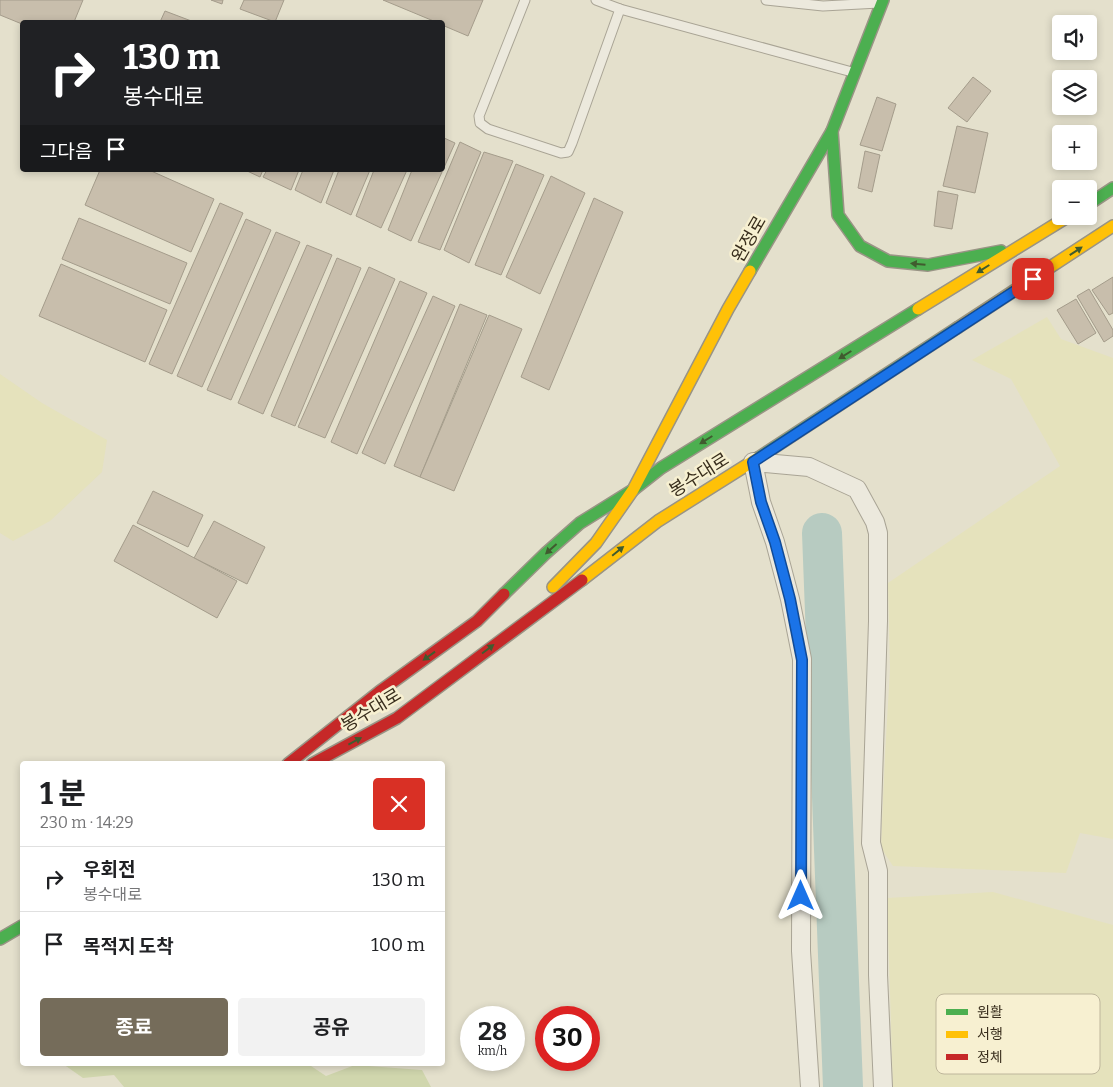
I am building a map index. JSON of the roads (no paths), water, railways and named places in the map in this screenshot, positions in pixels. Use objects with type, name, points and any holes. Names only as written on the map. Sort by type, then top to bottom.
[{"type":"main road","name":"완정로","points":[[632,490],[728,309],[832,131],[882,1]]},
{"type":"main road","points":[[832,131],[838,215],[860,246],[888,261],[928,264],[1018,248]]},
{"type":"main road","points":[[1097,199],[1113,188]]},
{"type":"main road","name":"봉수대로","points":[[632,490],[661,468],[1055,225]]},
{"type":"main road","name":"봉수대로","points":[[318,761],[397,718],[525,621],[568,591],[658,521],[753,462],[1113,226]]},
{"type":"main road","points":[[788,405],[788,399],[795,386]]},
{"type":"main road","points":[[790,421],[797,425],[809,425]]},
{"type":"main road","points":[[525,621],[565,573],[596,543],[632,490]]},
{"type":"main road","points":[[292,761],[379,692],[477,621],[546,553],[580,523],[632,490]]},
{"type":"main road","points":[[0,939],[20,927]]},
{"type":"street","points":[[810,1087],[801,951],[802,660],[790,599],[775,542],[761,502],[753,462],[809,467],[852,486],[857,489],[867,506],[878,533],[878,621],[871,843],[878,870],[878,975],[882,1087]]},
{"type":"lane","points":[[525,0],[479,116],[480,123],[488,129],[561,153],[568,152],[572,144],[620,9]]},
{"type":"lane","points":[[596,0],[620,9],[855,73]]},
{"type":"lane","points":[[766,0],[823,6],[882,1]]},
{"type":"waterway","points":[[822,533],[843,1087]]}]
